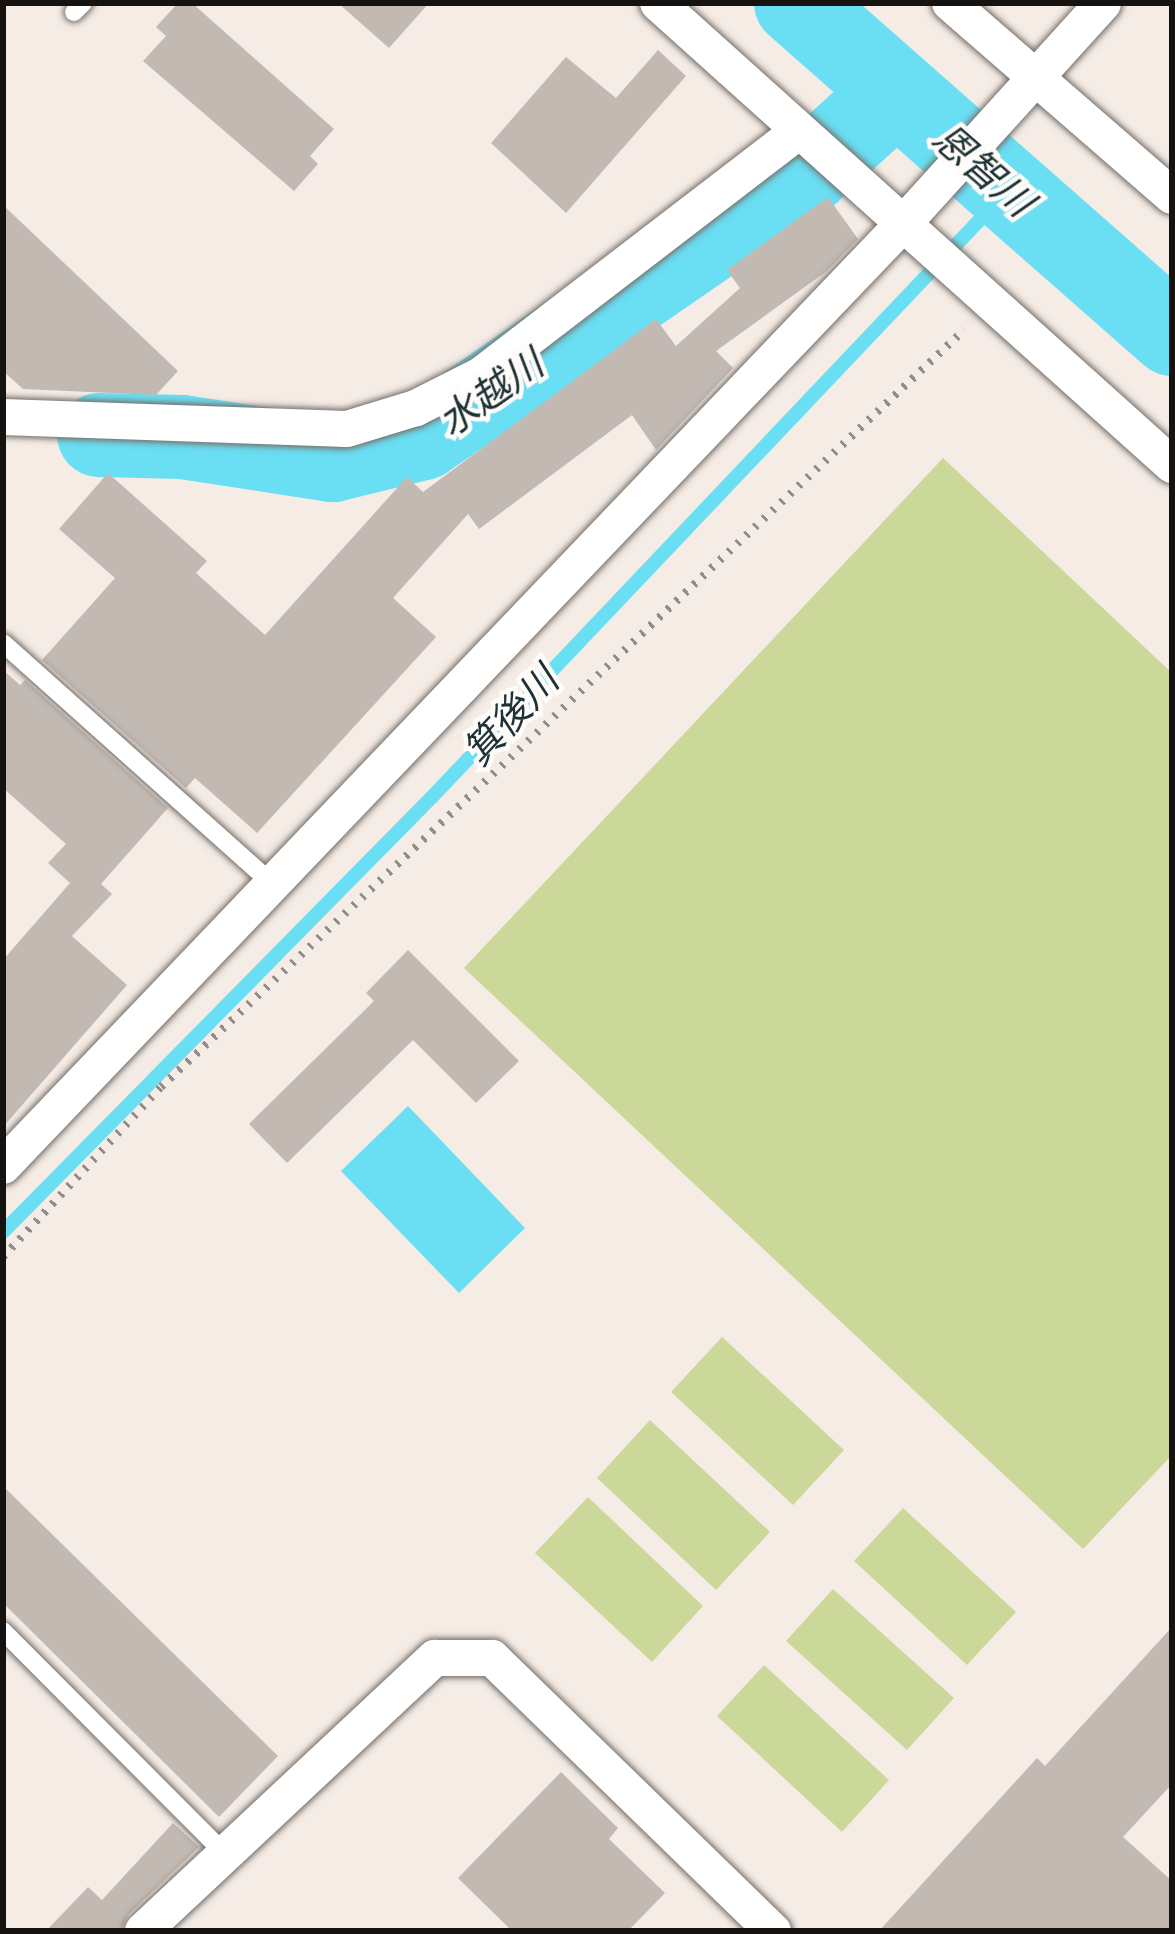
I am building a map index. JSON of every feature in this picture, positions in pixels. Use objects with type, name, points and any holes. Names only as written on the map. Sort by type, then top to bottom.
[{"type":"street","points":[[658,3],[848,174],[913,213],[992,303],[1172,465]]},
{"type":"street","points":[[950,3],[1032,82],[1172,196]]},
{"type":"street","points":[[3,1166],[913,213],[1103,3]]},
{"type":"street","points":[[3,417],[347,429],[416,408],[482,376],[804,135]]},
{"type":"street","points":[[142,1931],[435,1658],[492,1658],[773,1931]]},
{"type":"lane","points":[[3,643],[273,884]]},
{"type":"lane","points":[[3,1631],[225,1854]]},
{"type":"path","points":[[3,1257],[161,1087],[992,303]]},
{"type":"green space","points":[[943,458],[1172,673],[1172,1455],[1083,1549],[464,968]]},
{"type":"green space","points":[[722,1337],[844,1450],[793,1505],[671,1392]]},
{"type":"green space","points":[[650,1420],[770,1532],[716,1590],[597,1478]]},
{"type":"green space","points":[[588,1497],[703,1606],[652,1662],[535,1553]]},
{"type":"green space","points":[[903,1508],[1016,1612],[967,1665],[854,1561]]},
{"type":"green space","points":[[833,1589],[954,1698],[907,1750],[786,1641]]},
{"type":"green space","points":[[764,1665],[889,1780],[842,1832],[717,1716]]},
{"type":"water","points":[[408,1106],[525,1228],[459,1293],[341,1171]]},
{"type":"building","points":[[178,3],[192,3],[334,129],[310,156],[318,164],[294,191],[143,61],[166,36],[156,27]]},
{"type":"building","points":[[338,3],[429,3],[389,48]]},
{"type":"building","points":[[658,50],[686,76],[566,213],[491,143],[566,57],[616,98]]},
{"type":"building","points":[[828,197],[858,239],[827,271],[716,351],[733,368],[656,450],[632,415],[479,529],[468,514],[393,598],[436,637],[257,833],[195,778],[186,788],[42,660],[115,578],[59,529],[108,473],[207,561],[196,573],[265,635],[407,477],[423,492],[656,319],[676,346],[740,288],[727,270]]},
{"type":"building","points":[[3,205],[178,371],[156,395],[23,389],[3,371]]},
{"type":"building","points":[[3,670],[20,685],[25,680],[168,808],[101,884],[112,894],[72,936],[127,985],[3,1127],[3,960],[70,883],[48,863],[66,844],[3,788]]},
{"type":"building","points":[[408,950],[519,1061],[476,1103],[413,1040],[287,1163],[249,1124],[374,1001],[366,993]]},
{"type":"building","points":[[3,1486],[278,1756],[219,1817],[3,1603]]},
{"type":"building","points":[[1172,1627],[1172,1784],[1123,1837],[1172,1881],[1172,1931],[879,1931],[1037,1758],[1045,1766]]},
{"type":"building","points":[[561,1772],[618,1828],[609,1839],[665,1893],[628,1931],[512,1931],[458,1878]]},
{"type":"building","points":[[173,1823],[199,1847],[128,1915],[121,1931],[46,1931],[88,1887],[102,1900]]},
{"type":"waterway","name":"恩智川","points":[[796,3],[1172,334]]},
{"type":"waterway","name":"水越川","points":[[99,435],[182,437],[333,460],[423,438],[808,172],[896,92]]},
{"type":"waterway","name":"箕後川","points":[[3,1232],[432,797],[1008,190]]}]
